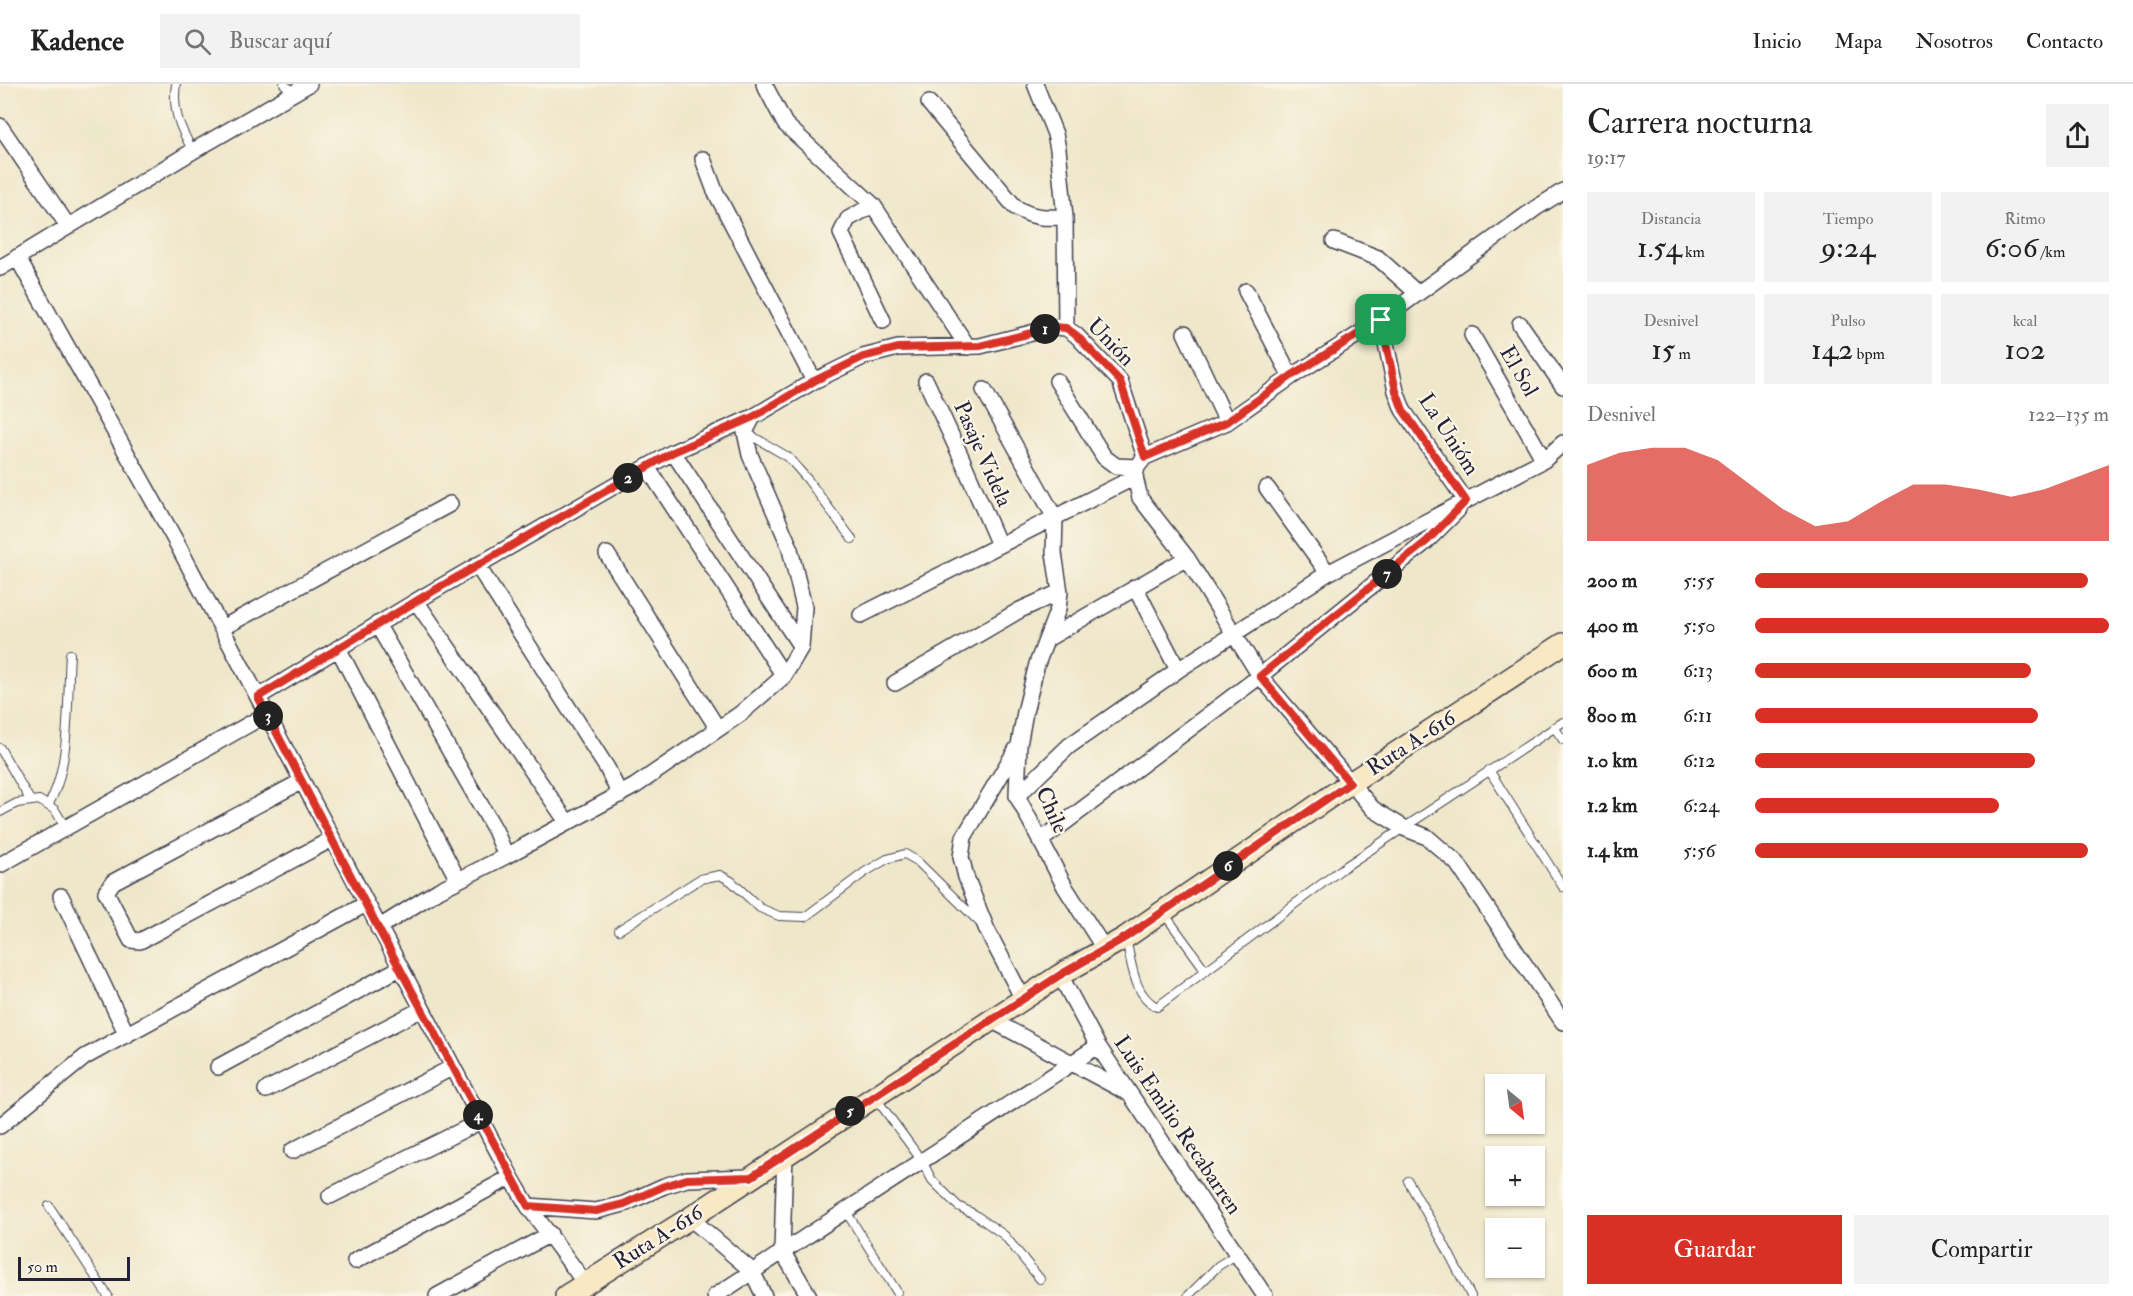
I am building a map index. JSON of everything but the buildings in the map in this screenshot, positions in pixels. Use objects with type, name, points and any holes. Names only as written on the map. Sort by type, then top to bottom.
[{"type":"main road","name":"Ruta A-616","points":[[566,1296],[690,1218],[785,1153],[1060,975],[1126,937],[1350,783],[1563,644]]},
{"type":"street","points":[[0,268],[193,151],[289,88],[309,84]]},
{"type":"street","points":[[764,84],[785,124],[873,205],[968,346]]},
{"type":"street","points":[[1035,84],[1055,134],[1065,217],[1066,328]]},
{"type":"street","points":[[929,103],[1015,207],[1026,214],[1042,219],[1065,217]]},
{"type":"street","points":[[0,126],[68,226]]},
{"type":"street","points":[[703,159],[715,190],[814,381]]},
{"type":"street","points":[[861,615],[1054,518],[1139,467],[1227,422],[1291,376],[1381,320],[1417,292],[1563,192]]},
{"type":"street","points":[[873,205],[848,219],[841,233],[883,321]]},
{"type":"street","points":[[1335,241],[1378,258],[1417,292]]},
{"type":"street","points":[[17,257],[168,527],[511,1177],[528,1206],[585,1283]]},
{"type":"street","points":[[1246,291],[1291,376]]},
{"type":"street","name":"La Unióm","points":[[1381,320],[1396,391],[1403,410],[1466,501]]},
{"type":"street","points":[[1520,324],[1563,386]]},
{"type":"street","name":"Unión","points":[[258,697],[377,624],[673,452],[753,417],[814,381],[863,357],[898,348],[980,346],[1055,327],[1066,328],[1076,335],[1120,381],[1139,467],[1140,498],[1187,558],[1260,676],[1373,809],[1404,828],[1427,837],[1457,863],[1563,1022]]},
{"type":"street","points":[[1185,333],[1227,422]]},
{"type":"street","name":"El Sol","points":[[1472,335],[1544,460]]},
{"type":"street","name":"Pasaje Videla","points":[[926,381],[999,544]]},
{"type":"street","points":[[1057,381],[1104,457],[1116,466],[1139,467]]},
{"type":"street","points":[[984,390],[1054,518]]},
{"type":"street","points":[[378,928],[439,890],[620,795],[740,714],[784,676],[801,647],[804,607],[789,545],[750,455],[745,432],[753,417]]},
{"type":"street","points":[[1017,796],[1069,746],[1178,670],[1328,573],[1544,460],[1563,443]]},
{"type":"street","points":[[673,452],[801,647]]},
{"type":"street","points":[[646,468],[784,676]]},
{"type":"street","points":[[1267,488],[1328,573]]},
{"type":"street","points":[[1040,841],[1260,676],[1427,541],[1466,501]]},
{"type":"street","points":[[222,628],[450,504]]},
{"type":"street","name":"Chile","points":[[1054,518],[1054,553],[1060,592],[1058,609],[1036,664],[1025,712],[1019,745],[1017,796],[1065,887],[1105,950]]},
{"type":"street","points":[[607,554],[718,729]]},
{"type":"street","points":[[1046,639],[1187,558]]},
{"type":"street","points":[[477,565],[607,768],[620,795]]},
{"type":"street","points":[[1135,586],[1178,670]]},
{"type":"street","points":[[896,683],[1020,610],[1060,592]]},
{"type":"street","points":[[416,601],[567,822]]},
{"type":"street","points":[[377,624],[495,830],[506,856]]},
{"type":"street","points":[[338,648],[458,880]]},
{"type":"street","points":[[0,865],[267,714]]},
{"type":"street","points":[[1019,745],[964,837],[961,857],[966,877],[987,930],[1023,999]]},
{"type":"street","points":[[302,781],[113,882],[106,892],[131,940],[140,941],[332,839]]},
{"type":"street","points":[[61,896],[127,1035]]},
{"type":"street","points":[[0,1126],[86,1057],[366,904]]},
{"type":"street","points":[[218,1067],[400,968]]},
{"type":"street","name":"Luis Emilio Recabarren","points":[[1060,975],[1098,1046],[1265,1296]]},
{"type":"street","points":[[266,1090],[422,1009]]},
{"type":"street","points":[[991,1020],[1131,1095]]},
{"type":"street","points":[[715,1296],[1098,1046]]},
{"type":"street","points":[[292,1151],[453,1067]]},
{"type":"street","points":[[330,1196],[481,1121]]},
{"type":"street","points":[[785,1153],[782,1251],[808,1296]]},
{"type":"street","points":[[355,1261],[511,1177]]},
{"type":"street","points":[[528,1206],[596,1211],[624,1204],[664,1186],[687,1179],[751,1177]]},
{"type":"street","points":[[690,1218],[752,1271],[764,1296]]},
{"type":"street","points":[[437,1296],[550,1234]]},
{"type":"lane","points":[[176,84],[174,100],[180,129],[193,151]]},
{"type":"lane","points":[[745,432],[788,457],[852,539]]},
{"type":"lane","points":[[48,805],[56,792],[63,768],[70,654]]},
{"type":"lane","points":[[1126,937],[1139,992],[1148,1002],[1157,1007],[1343,868],[1563,722]]},
{"type":"lane","points":[[1554,727],[1563,741]]},
{"type":"lane","points":[[0,748],[30,800]]},
{"type":"lane","points":[[1489,770],[1563,887]]},
{"type":"lane","points":[[0,812],[17,803],[39,800],[55,810],[66,828]]},
{"type":"lane","points":[[619,930],[700,879],[720,875],[731,881],[760,908],[779,916],[805,917],[887,859],[905,854],[917,861],[987,930]]},
{"type":"lane","points":[[1162,912],[1206,971]]},
{"type":"lane","points":[[874,1096],[922,1161],[932,1180],[958,1206],[1004,1235],[1040,1279]]},
{"type":"lane","points":[[1408,1181],[1471,1296]]},
{"type":"lane","points":[[49,1206],[108,1296]]},
{"type":"lane","points":[[845,1210],[897,1292]]},
{"type":"lane","points":[[1188,1296],[1218,1266],[1237,1254]]},
{"type":"route","points":[[1381,320],[1396,391],[1403,410],[1466,501],[1427,541],[1260,676],[1350,783],[1126,937],[1060,975],[751,1177],[687,1179],[664,1186],[624,1204],[596,1211],[528,1206],[378,928],[258,697],[526,536],[673,452],[753,417],[814,381],[863,357],[898,348],[980,346],[1055,327],[1066,328],[1076,335],[1120,381],[1145,457],[1227,422],[1291,376],[1381,320]]}]
